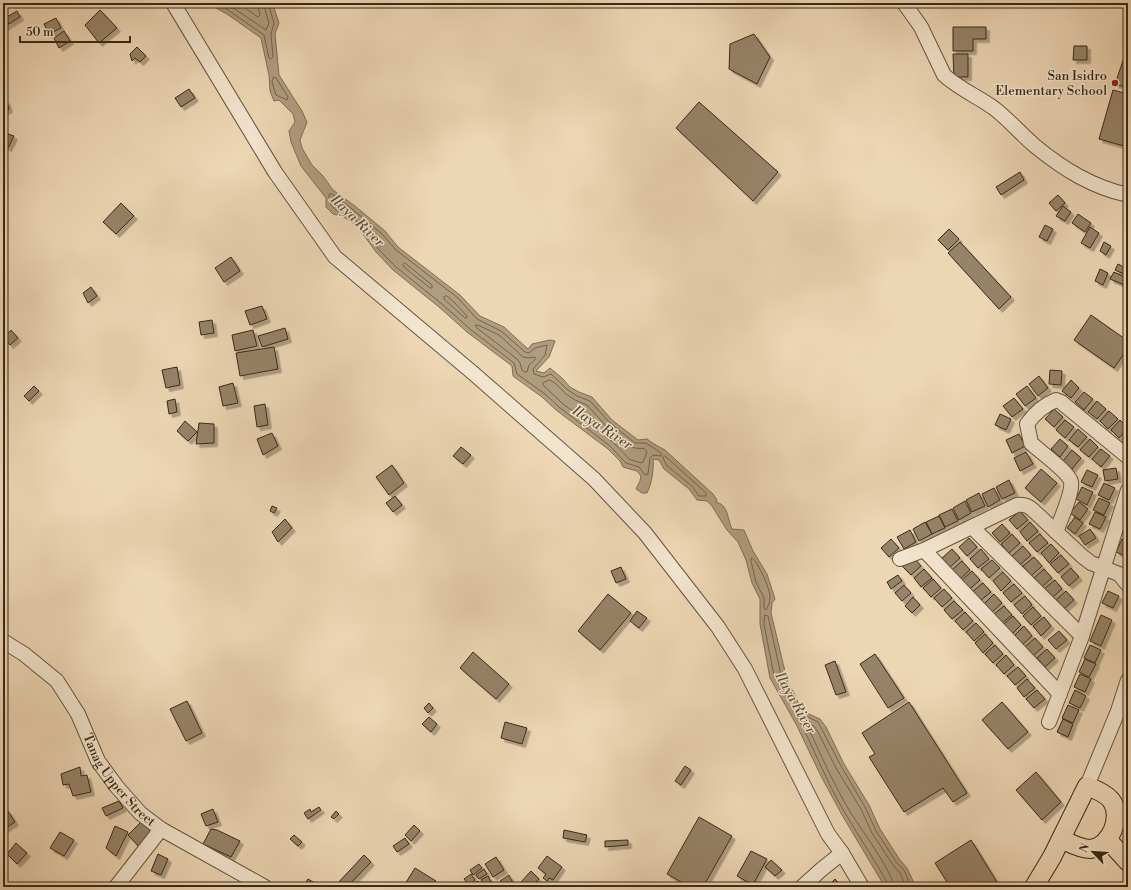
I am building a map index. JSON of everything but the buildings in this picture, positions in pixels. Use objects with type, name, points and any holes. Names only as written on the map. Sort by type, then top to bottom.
[{"type":"main road","points":[[1034,887],[1044,872],[1087,786],[1104,794],[1111,800],[1115,809],[1116,820],[1108,839],[1100,846],[1090,849],[1080,847],[1061,839]]},
{"type":"main road","points":[[1108,839],[1128,862]]},
{"type":"street","points":[[173,3],[275,172],[335,257],[473,373],[594,479],[645,533],[718,627],[732,648],[749,676],[828,834],[862,887]]},
{"type":"street","points":[[904,3],[921,27],[944,75],[950,81],[993,108],[1064,168],[1087,182],[1114,192],[1128,195]]},
{"type":"street","points":[[1056,532],[1070,490],[1071,481],[1065,473],[1031,443],[1028,424],[1032,417],[1048,404],[1056,400],[1061,402],[1128,457]]},
{"type":"street","points":[[1049,722],[1082,636],[1128,490]]},
{"type":"street","points":[[900,559],[924,550],[1017,505],[1023,504],[1030,507],[1082,556],[1104,569],[1123,573],[1128,585]]},
{"type":"street","points":[[972,527],[1082,636]]},
{"type":"street","points":[[924,550],[1060,694]]},
{"type":"street","name":"Tanag Upper Street","points":[[3,641],[24,654],[57,681],[78,714],[98,761],[117,787],[140,813],[161,829],[265,887]]},
{"type":"street","points":[[1087,786],[1118,711],[1128,680]]},
{"type":"street","points":[[116,887],[161,829]]},
{"type":"street","points":[[802,887],[842,854]]},
{"type":"water","name":"Ilaya River","points":[[214,3],[270,3],[273,5],[279,23],[275,34],[279,75],[302,111],[307,122],[300,140],[302,148],[312,165],[323,176],[333,190],[385,231],[398,247],[460,295],[480,316],[504,327],[528,349],[532,344],[550,340],[555,341],[549,357],[536,371],[544,373],[550,368],[570,387],[592,397],[612,420],[638,440],[647,439],[665,450],[713,494],[717,500],[716,502],[725,509],[732,529],[744,530],[753,551],[767,574],[775,599],[772,603],[771,613],[788,684],[800,707],[809,714],[820,719],[826,727],[844,764],[869,805],[880,829],[900,860],[907,868],[916,887],[885,887],[842,815],[821,776],[796,724],[770,678],[760,624],[760,599],[752,583],[746,560],[738,542],[727,530],[712,506],[707,501],[697,500],[689,489],[664,469],[659,460],[653,459],[652,476],[647,493],[642,493],[636,489],[641,476],[637,471],[623,467],[620,461],[608,449],[513,376],[512,366],[467,332],[393,270],[376,252],[353,223],[342,216],[333,214],[326,207],[326,198],[301,166],[291,142],[289,131],[295,122],[293,114],[279,100],[274,101],[270,91],[269,75],[261,38],[216,8]]},
{"type":"place","name":"San Isidro Elementary School","points":[[1115,83]]}]
